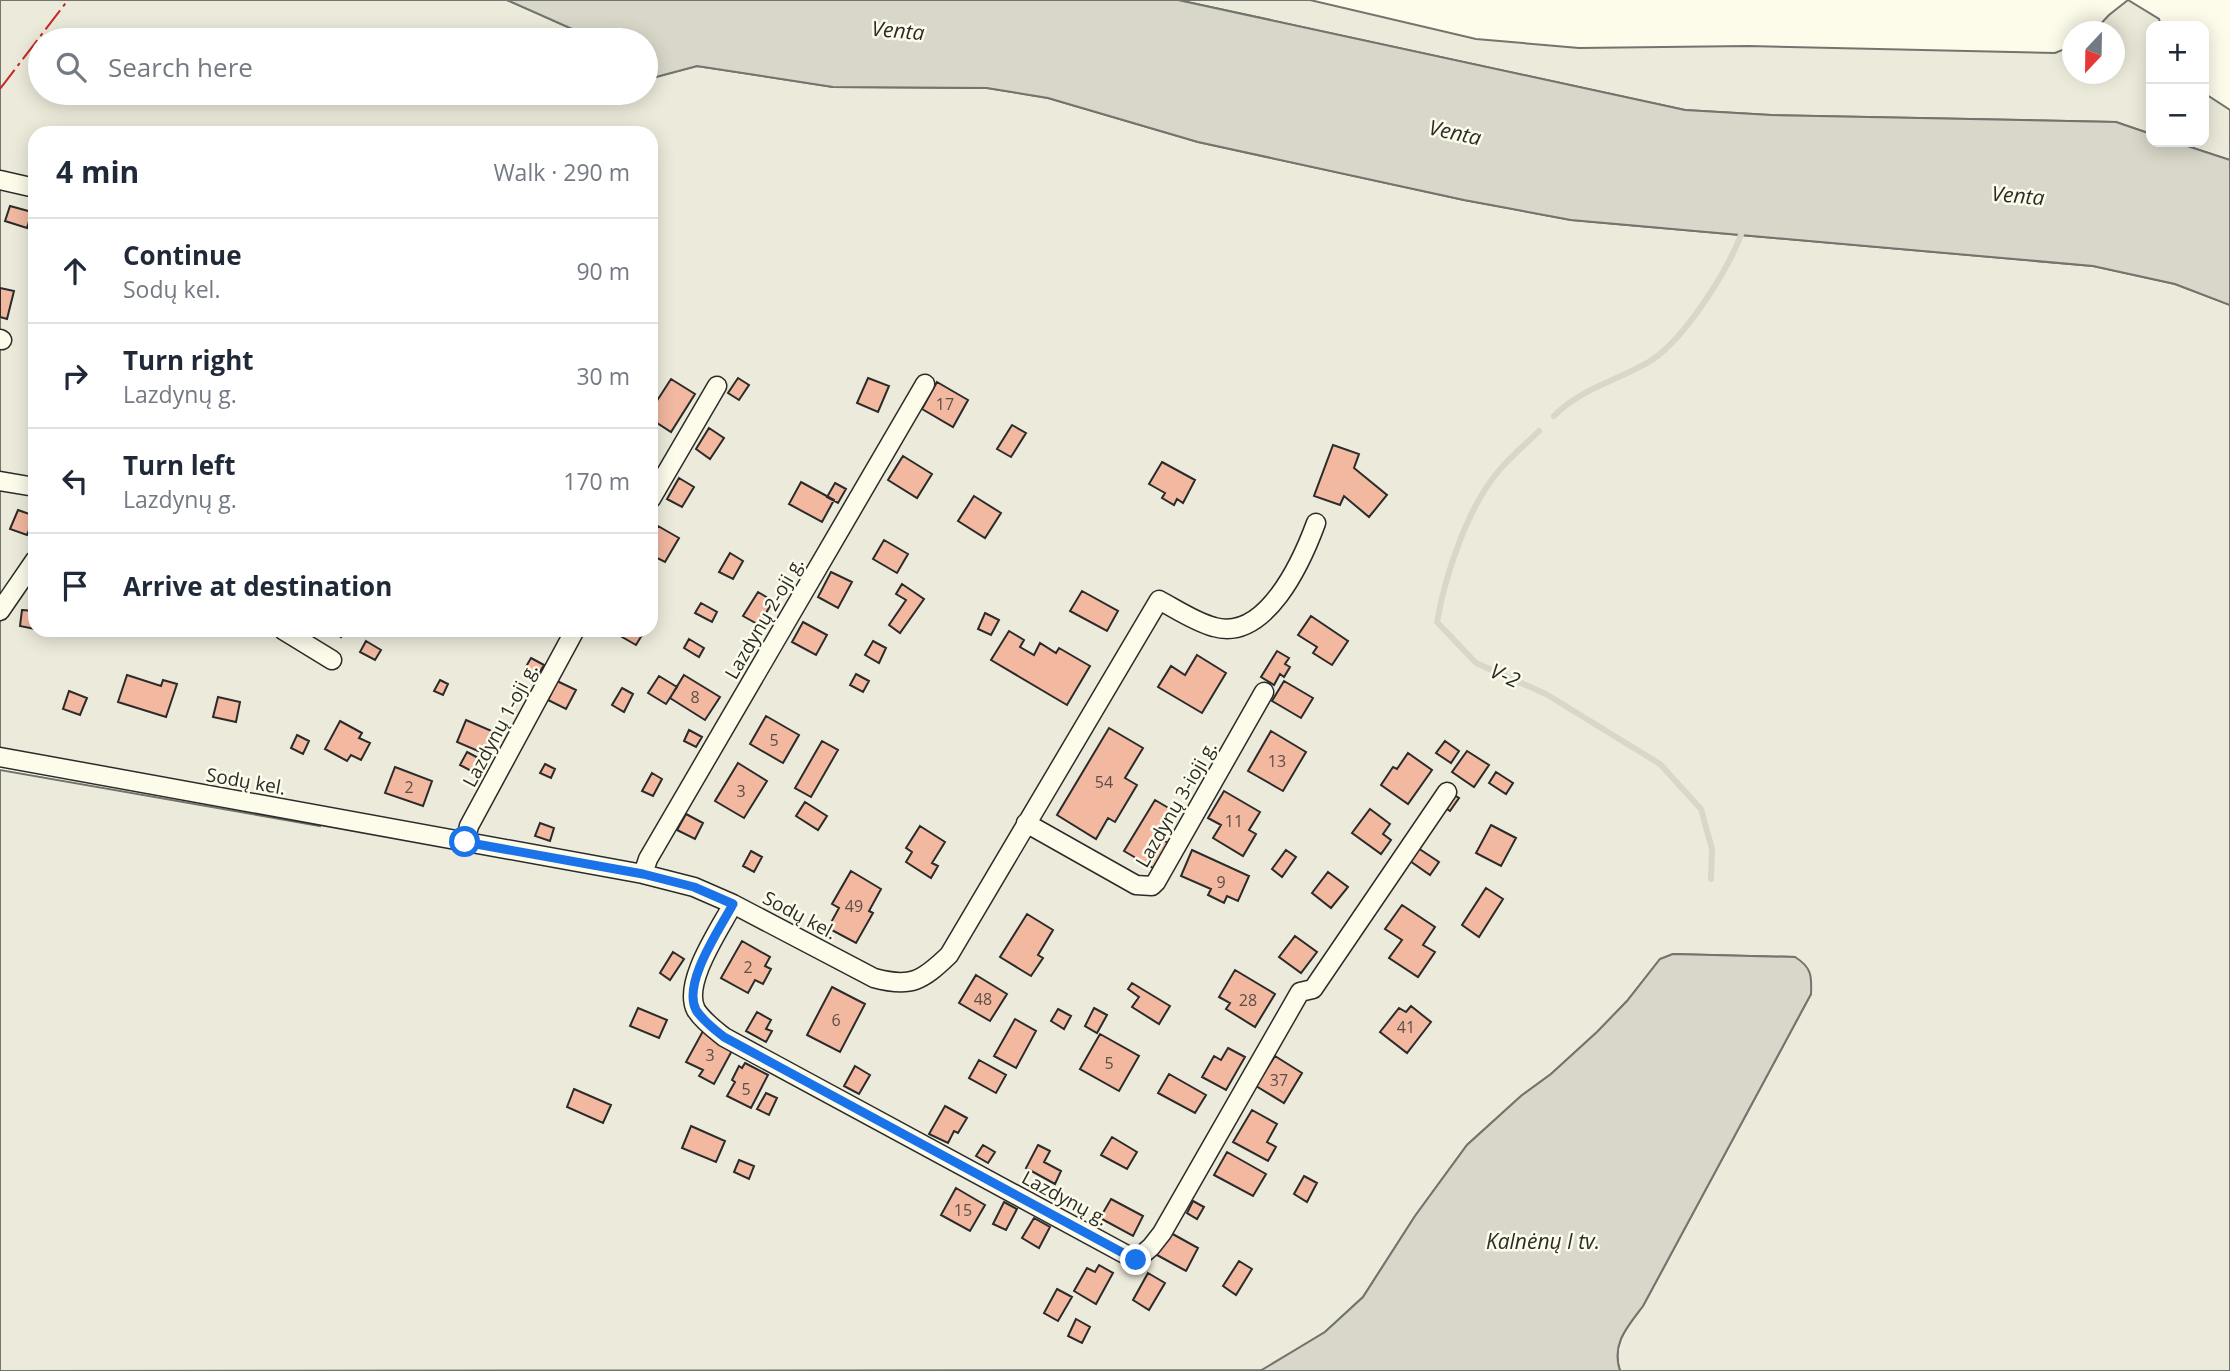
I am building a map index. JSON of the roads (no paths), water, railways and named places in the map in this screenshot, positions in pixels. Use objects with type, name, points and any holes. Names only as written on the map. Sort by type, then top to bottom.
[{"type":"street","points":[[0,180],[28,186]]},
{"type":"street","name":"Lazdynų 2-oji g.","points":[[643,874],[648,859],[925,384]]},
{"type":"street","points":[[658,487],[717,386]]},
{"type":"street","points":[[0,481],[28,486]]},
{"type":"street","name":"Sodų kel.","points":[[0,757],[643,874],[694,887],[733,904],[874,978],[898,984],[932,972],[949,956],[1159,600],[1214,627],[1234,629],[1252,622],[1270,606],[1293,574],[1316,523]]},
{"type":"street","points":[[0,611],[28,570]]},
{"type":"street","points":[[294,637],[332,660]]},
{"type":"street","name":"Lazdynų 1-oji g.","points":[[465,842],[469,826],[571,637]]},
{"type":"street","name":"Lazdynų 3-ioji g.","points":[[1026,823],[1136,885],[1152,886],[1264,692]]},
{"type":"street","name":"Lazdynų g.","points":[[733,904],[697,974],[692,992],[695,1008],[705,1022],[724,1037],[1136,1260],[1162,1233],[1300,992],[1312,989],[1447,792]]},
{"type":"water","name":"Venta","points":[[507,0],[1178,0],[1685,110],[1771,115],[2116,122],[2146,132],[2146,147],[2190,147],[2230,160],[2230,305],[2175,284],[2093,266],[1571,220],[1464,200],[1198,142],[1048,98],[987,88],[833,87],[697,66],[658,76],[658,28],[570,28]]},
{"type":"water","name":"Kalnėnų I tv.","points":[[1673,954],[1795,957],[1809,972],[1811,994],[1643,1306],[1622,1336],[1618,1352],[1620,1371],[1260,1371],[1325,1332],[1363,1297],[1415,1216],[1467,1145],[1597,1032],[1627,1001],[1660,959]]},
{"type":"waterway","name":"V-2","points":[[1554,416],[1576,398],[1640,367],[1665,349],[1705,301],[1728,263],[1743,229]]},
{"type":"waterway","name":"V-2","points":[[1539,431],[1502,467],[1476,505],[1452,564],[1437,622],[1476,663],[1546,694],[1660,764],[1701,809],[1712,849],[1711,879]]}]
